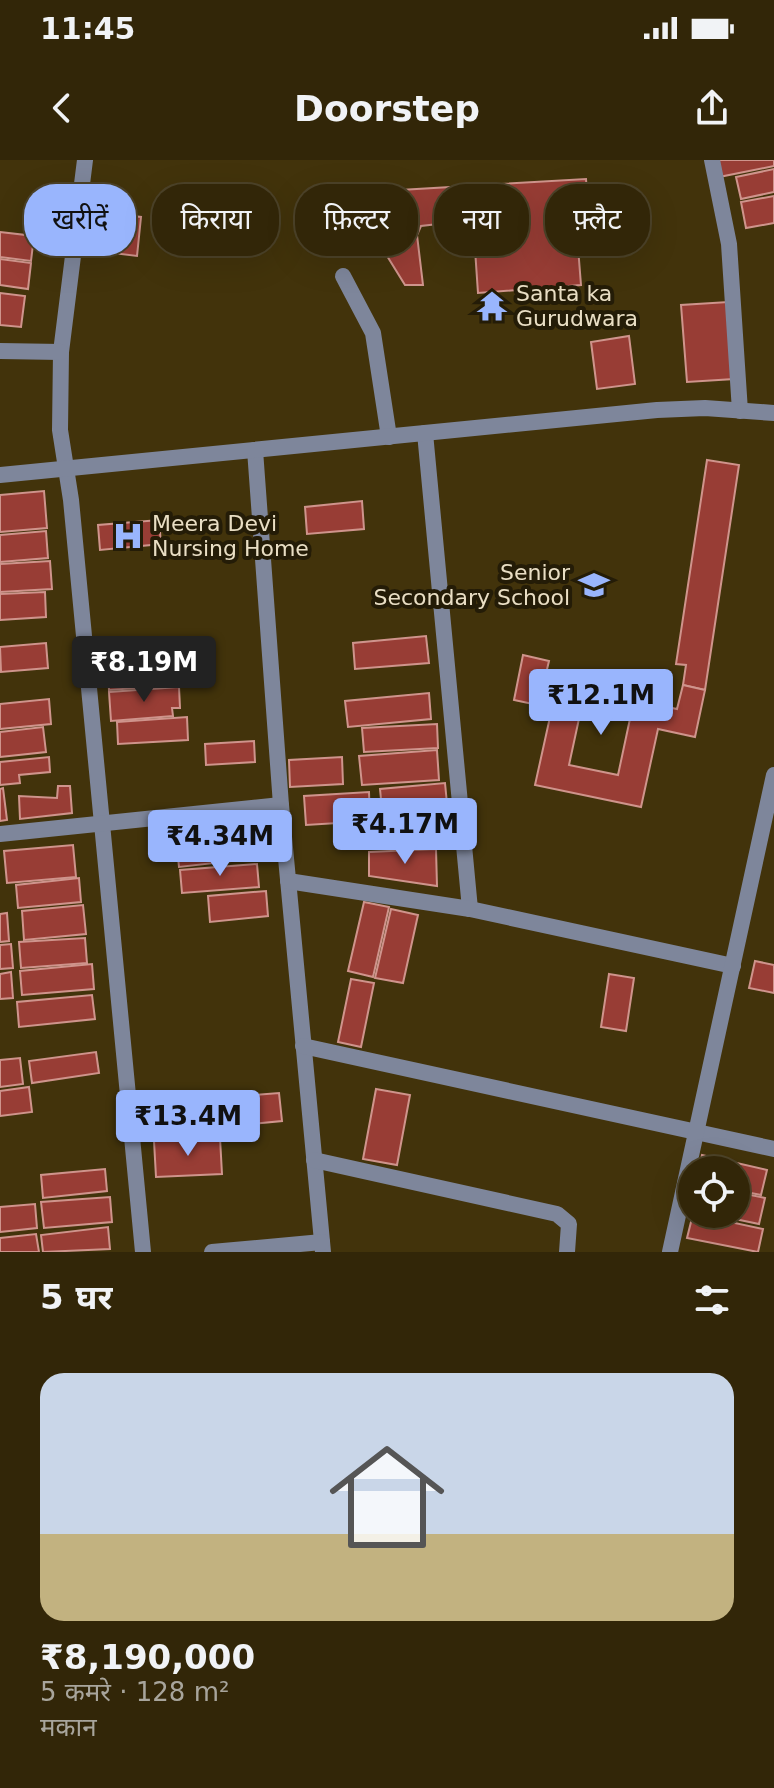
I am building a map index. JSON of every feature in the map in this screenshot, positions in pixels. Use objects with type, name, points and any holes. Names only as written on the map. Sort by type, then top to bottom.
[{"type":"street","points":[[85,160],[61,352],[60,430],[68,469],[143,1252]]},
{"type":"street","points":[[712,160],[729,244],[740,411]]},
{"type":"street","points":[[343,276],[376,341],[389,437]]},
{"type":"street","points":[[0,351],[61,352]]},
{"type":"street","points":[[0,475],[657,410],[774,413]]},
{"type":"street","points":[[425,433],[470,909]]},
{"type":"street","points":[[212,1252],[323,1247],[281,805],[255,450]]},
{"type":"street","points":[[670,1252],[774,775]]},
{"type":"street","points":[[0,834],[281,805]]},
{"type":"street","points":[[288,881],[470,909],[733,966]]},
{"type":"street","points":[[303,1046],[774,1149]]},
{"type":"street","points":[[314,1160],[557,1214],[569,1224],[567,1252]]},
{"type":"building","points":[[715,160],[774,160],[774,166],[719,177]]},
{"type":"building","points":[[774,169],[774,192],[741,199],[736,177]]},
{"type":"building","points":[[586,179],[586,184],[545,184],[545,256],[579,256],[581,285],[478,293],[475,256],[529,256],[529,184],[501,184]]},
{"type":"building","points":[[434,188],[434,224],[421,226],[418,233],[418,189]]},
{"type":"building","points":[[774,196],[774,223],[746,228],[741,202]]},
{"type":"building","points":[[136,216],[141,217],[136,256]]},
{"type":"building","points":[[0,232],[24,235],[24,256],[32,256],[31,261],[0,257]]},
{"type":"building","points":[[418,243],[423,285],[405,285],[387,256],[418,256]]},
{"type":"building","points":[[0,259],[31,263],[28,289],[0,285]]},
{"type":"building","points":[[0,293],[25,296],[21,327],[0,325]]},
{"type":"building","points":[[728,302],[734,379],[687,382],[681,305]]},
{"type":"building","points":[[629,336],[635,384],[597,389],[591,342]]},
{"type":"building","points":[[707,460],[739,465],[705,690],[683,685],[686,665],[676,664]]},
{"type":"building","points":[[44,491],[47,528],[0,532],[0,495]]},
{"type":"building","points":[[362,501],[364,529],[307,534],[305,507]]},
{"type":"building","points":[[159,520],[161,544],[100,550],[98,525]]},
{"type":"building","points":[[46,531],[48,558],[0,562],[0,535]]},
{"type":"building","points":[[50,561],[52,589],[0,592],[0,564]]},
{"type":"building","points":[[45,592],[46,617],[0,620],[0,594]]},
{"type":"building","points":[[426,636],[429,663],[355,669],[353,643]]},
{"type":"building","points":[[46,643],[48,668],[1,672],[0,647]]},
{"type":"building","points":[[523,655],[549,661],[544,682],[585,691],[569,765],[618,775],[634,700],[677,709],[683,685],[705,690],[695,737],[658,729],[641,807],[535,785],[552,708],[514,700]]},
{"type":"building","points":[[176,662],[178,685],[109,690],[108,667]]},
{"type":"building","points":[[179,687],[180,708],[172,708],[173,716],[111,721],[109,692]]},
{"type":"building","points":[[429,693],[431,719],[348,727],[345,701]]},
{"type":"building","points":[[49,699],[51,724],[0,729],[0,704]]},
{"type":"building","points":[[187,717],[188,740],[118,744],[117,722]]},
{"type":"building","points":[[437,724],[438,748],[364,752],[362,728]]},
{"type":"building","points":[[43,727],[46,752],[0,757],[0,732]]},
{"type":"building","points":[[254,741],[255,762],[206,765],[205,744]]},
{"type":"building","points":[[437,750],[439,780],[362,785],[359,756]]},
{"type":"building","points":[[49,757],[50,772],[19,775],[20,783],[0,785],[0,762]]},
{"type":"building","points":[[342,757],[343,784],[290,787],[289,760]]},
{"type":"building","points":[[445,783],[448,814],[383,820],[380,789]]},
{"type":"building","points":[[58,786],[70,786],[72,813],[20,819],[19,796],[57,798]]},
{"type":"building","points":[[3,788],[7,820],[0,821],[0,789]]},
{"type":"building","points":[[369,792],[370,821],[306,825],[304,796]]},
{"type":"building","points":[[448,817],[450,843],[376,849],[374,823]]},
{"type":"building","points":[[263,828],[266,857],[179,867],[176,838]]},
{"type":"building","points":[[73,845],[76,877],[7,883],[4,851]]},
{"type":"building","points":[[436,849],[437,886],[369,876],[369,852]]},
{"type":"building","points":[[257,864],[259,887],[182,893],[180,870]]},
{"type":"building","points":[[79,878],[81,902],[18,908],[16,885]]},
{"type":"building","points":[[266,891],[268,916],[210,922],[208,896]]},
{"type":"building","points":[[364,902],[389,907],[373,977],[348,971]]},
{"type":"building","points":[[83,905],[86,934],[24,940],[22,911]]},
{"type":"building","points":[[391,909],[418,915],[403,983],[375,978]]},
{"type":"building","points":[[7,913],[9,941],[0,942],[0,914]]},
{"type":"building","points":[[85,938],[87,963],[21,968],[19,942]]},
{"type":"building","points":[[11,944],[13,968],[0,969],[0,945]]},
{"type":"building","points":[[755,961],[774,965],[774,993],[749,988]]},
{"type":"building","points":[[92,964],[94,989],[22,995],[20,971]]},
{"type":"building","points":[[11,972],[13,998],[0,999],[0,974]]},
{"type":"building","points":[[609,974],[634,978],[626,1031],[601,1027]]},
{"type":"building","points":[[351,979],[374,983],[361,1047],[338,1042]]},
{"type":"building","points":[[92,995],[95,1019],[19,1027],[17,1002]]},
{"type":"building","points":[[96,1052],[99,1073],[32,1083],[29,1061]]},
{"type":"building","points":[[20,1058],[23,1084],[0,1087],[0,1060]]},
{"type":"building","points":[[29,1087],[32,1112],[0,1116],[0,1091]]},
{"type":"building","points":[[376,1089],[410,1095],[397,1165],[363,1159]]},
{"type":"building","points":[[279,1093],[282,1121],[220,1127],[217,1098]]},
{"type":"building","points":[[220,1138],[222,1174],[156,1177],[154,1141]]},
{"type":"building","points":[[750,1166],[767,1170],[761,1195],[750,1193]]},
{"type":"building","points":[[105,1169],[107,1191],[43,1198],[41,1175]]},
{"type":"building","points":[[750,1195],[765,1198],[759,1224],[750,1222]]},
{"type":"building","points":[[110,1197],[112,1222],[44,1228],[41,1202]]},
{"type":"building","points":[[35,1204],[37,1228],[0,1232],[0,1207]]},
{"type":"building","points":[[750,1226],[763,1229],[758,1252],[687,1238],[690,1228]]},
{"type":"building","points":[[108,1227],[110,1249],[43,1252],[41,1235]]},
{"type":"building","points":[[36,1234],[39,1252],[0,1252],[0,1238]]},
{"type":"place","name":"Santa ka Gurudwara","points":[[492,306]]},
{"type":"place","name":"Meera Devi Nursing Home","points":[[128,536]]},
{"type":"place","name":"Senior Secondary School","points":[[594,585]]}]
